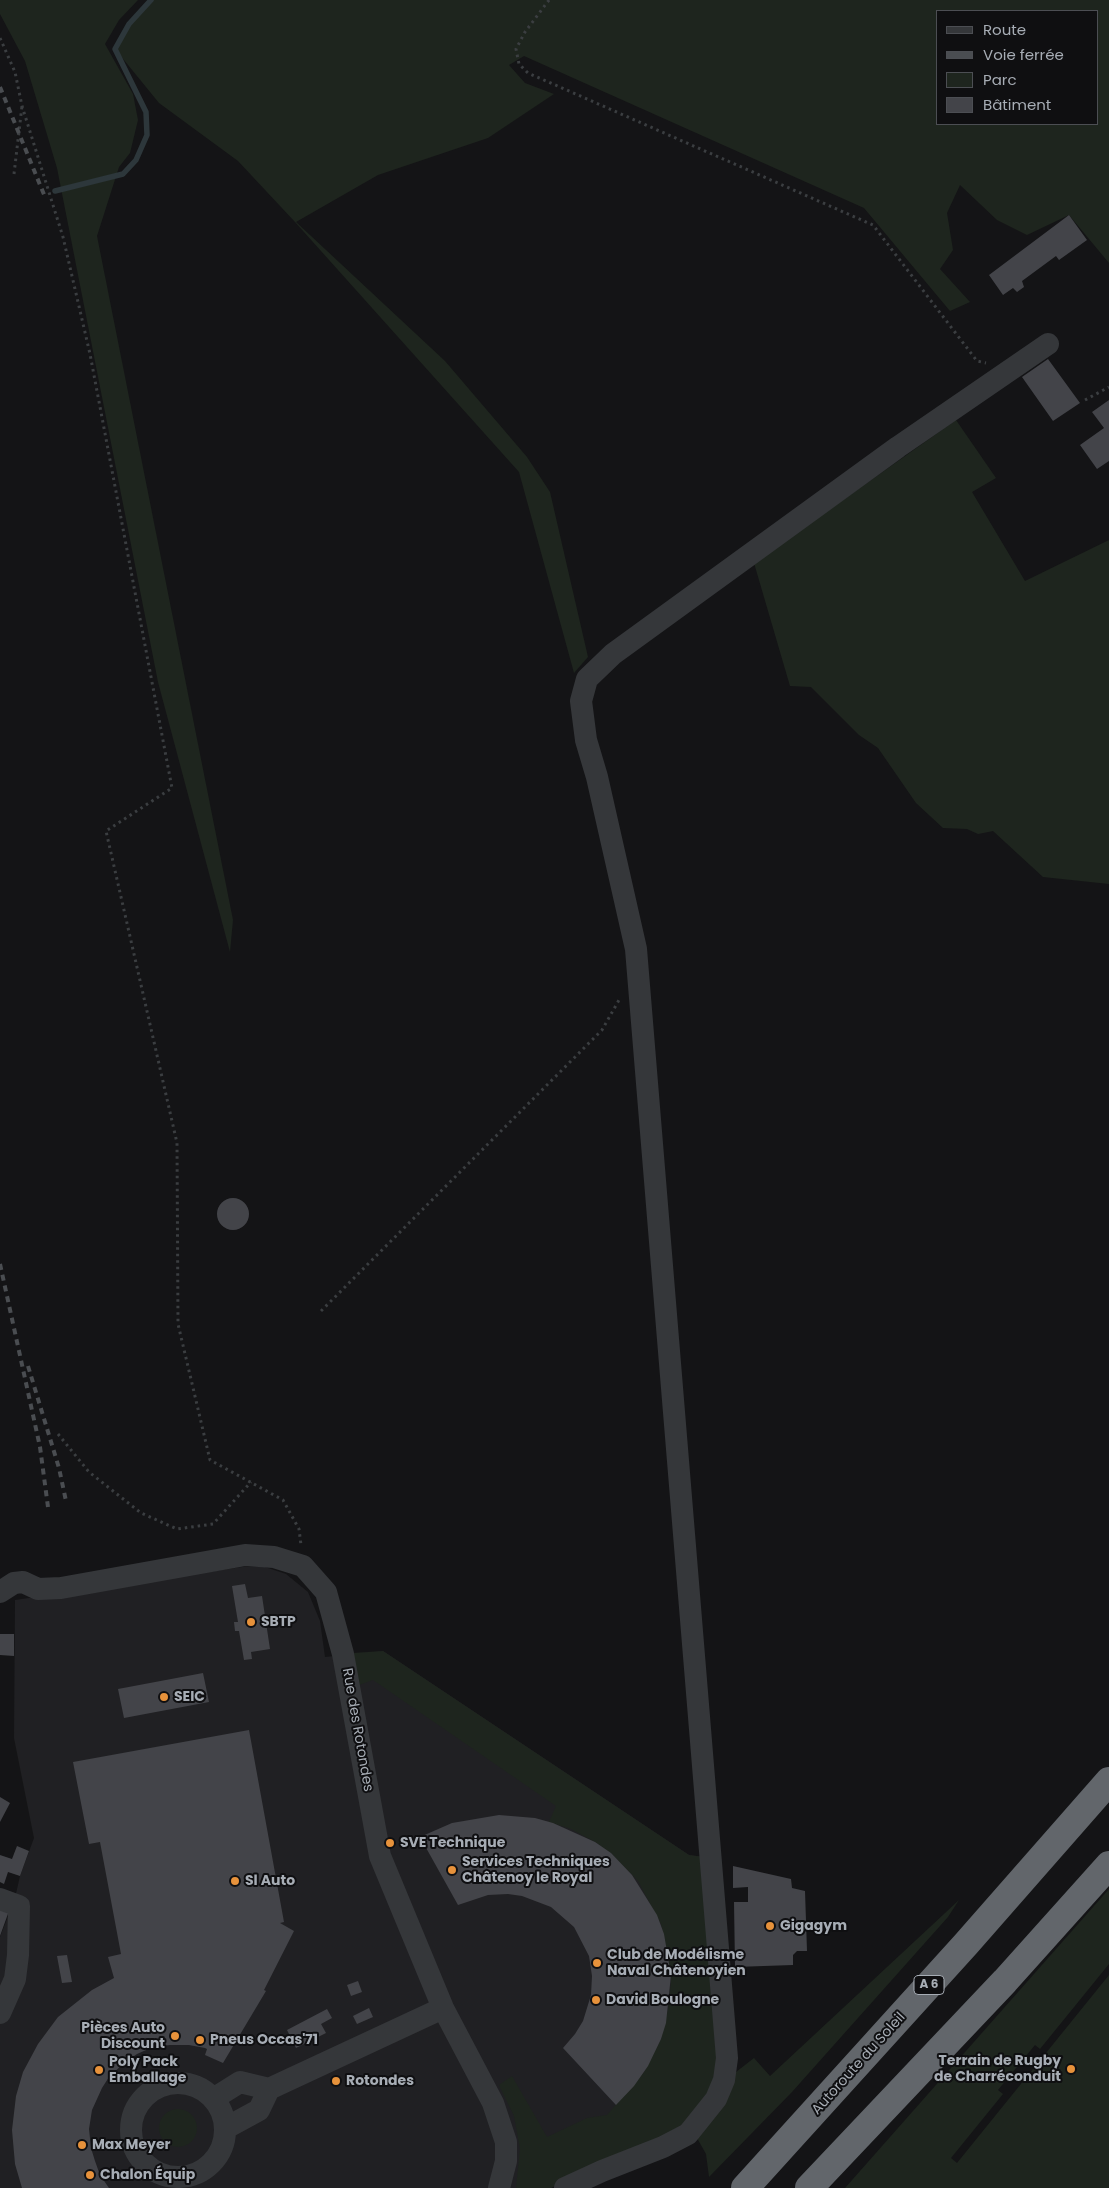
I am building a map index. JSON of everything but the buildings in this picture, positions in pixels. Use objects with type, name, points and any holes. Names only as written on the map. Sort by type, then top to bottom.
[{"type":"highway","name":"Autoroute du Soleil","points":[[746,2188],[966,1944],[1109,1781]]},
{"type":"highway","points":[[809,2188],[1005,1981],[1109,1865]]},
{"type":"street","points":[[565,2188],[602,2170],[663,2147],[688,2134],[716,2099],[724,2080],[727,2058],[636,949],[597,777],[586,740],[581,701],[587,678],[612,654],[898,446],[1048,344]]},
{"type":"street","points":[[5,1581],[23,1582],[38,1589],[56,1589],[245,1555],[274,1557],[303,1566]]},
{"type":"street","name":"Rue des Rotondes","points":[[303,1566],[326,1592],[343,1654],[380,1856],[444,2008],[493,2103],[506,2142],[506,2161],[498,2188]]},
{"type":"street","points":[[0,2013],[14,1979],[18,1955],[9,1903]]},
{"type":"street","points":[[213,2099],[240,2082],[269,2089],[444,2008]]},
{"type":"street","points":[[181,2082],[197,2086],[216,2101],[226,2128],[224,2144],[212,2164],[190,2176],[181,2178],[165,2176],[155,2172],[143,2162],[136,2152],[131,2136],[131,2125],[136,2109],[150,2092],[170,2083],[181,2082]]},
{"type":"street","points":[[226,2128],[259,2110],[269,2089]]},
{"type":"path","points":[[549,0],[525,32],[516,49],[519,64],[528,73],[548,80],[873,224],[977,361],[1012,368]]},
{"type":"path","points":[[0,38],[15,72],[22,106],[63,238],[90,354],[172,788],[106,831],[177,1143],[178,1324],[210,1460],[283,1500],[299,1529],[303,1566]]},
{"type":"path","points":[[14,174],[22,106]]},
{"type":"path","points":[[1085,400],[1109,388]]},
{"type":"path","points":[[321,1311],[602,1030],[621,997]]},
{"type":"path","points":[[58,1434],[89,1472],[141,1513],[177,1528],[213,1524],[251,1482]]},
{"type":"shaded area","points":[[242,1567],[265,1567],[286,1574],[308,1592],[320,1621],[325,1657],[383,1651],[689,1855],[704,1857],[710,1956],[608,2159],[551,2188],[0,2188],[0,1937],[15,1898],[20,1876],[34,1838],[14,1738],[15,1600]]},
{"type":"green space","points":[[0,0],[138,0],[119,20],[105,44],[133,94],[138,120],[130,153],[119,167],[97,236],[233,920],[230,952],[158,682],[57,168],[25,61],[0,14]]},
{"type":"green space","points":[[151,0],[1109,0],[1109,263],[1069,215],[1027,235],[997,220],[960,185],[947,213],[953,250],[940,269],[970,302],[950,311],[864,208],[524,56],[509,65],[525,83],[554,94],[488,138],[378,175],[296,222],[445,361],[527,457],[550,492],[588,657],[574,673],[519,472],[238,161],[159,103],[115,49],[129,24]]},
{"type":"green space","points":[[956,420],[996,478],[972,492],[1025,581],[1109,540],[1109,884],[1043,877],[993,831],[978,834],[967,829],[943,828],[916,803],[878,748],[859,735],[811,687],[790,686],[754,563]]},
{"type":"green space","points":[[383,1651],[689,1855],[704,1857],[718,2081],[686,2127],[551,2188],[516,2188],[520,2149],[514,2116],[499,2085],[512,2076],[547,2137],[587,2118],[607,2115],[644,2072],[661,2039],[668,2009],[671,1982],[661,1924],[638,1881],[611,1853],[571,1829],[549,1822],[556,1806],[373,1680],[359,1685],[353,1653]]},
{"type":"green space","points":[[1109,1889],[1109,1964],[1040,2049],[1035,2045],[998,2090],[1003,2094],[951,2158],[957,2163],[1109,1975],[1109,2188],[845,2188]]},
{"type":"green space","points":[[959,1900],[948,1917],[792,2092],[709,2177],[706,2154],[697,2138],[736,2072],[754,2058],[770,2076]]},
{"type":"green space","points":[[178,2109],[191,2115],[197,2128],[191,2141],[178,2147],[165,2141],[159,2128],[165,2115]]},
{"type":"waterway","points":[[55,191],[123,174],[136,160],[147,135],[146,112],[115,49],[129,24],[151,0]]},
{"type":"railway","points":[[0,87],[45,197]]},
{"type":"railway","points":[[0,1264],[40,1447],[48,1507]]},
{"type":"railway","points":[[28,1366],[59,1468],[66,1501]]},
{"type":"place","name":"SBTP","points":[[251,1622]]},
{"type":"place","name":"SEIC","points":[[164,1697]]},
{"type":"place","name":"SVE Technique","points":[[390,1843]]},
{"type":"place","name":"Services Techniques Châtenoy le Royal","points":[[452,1870]]},
{"type":"place","name":"Sl Auto","points":[[235,1881]]},
{"type":"place","name":"Gigagym","points":[[770,1926]]},
{"type":"place","name":"Club de Modélisme Naval Châtenoyien","points":[[597,1963]]},
{"type":"place","name":"David Boulogne","points":[[596,2000]]},
{"type":"place","name":"Pièces Auto Discount","points":[[175,2036]]},
{"type":"place","name":"Pneus Occas'71","points":[[200,2040]]},
{"type":"place","name":"Terrain de Rugby de Charréconduit","points":[[1071,2069]]},
{"type":"place","name":"Poly Pack Emballage","points":[[99,2070]]},
{"type":"place","name":"Rotondes","points":[[336,2081]]},
{"type":"place","name":"Max Meyer","points":[[82,2145]]},
{"type":"place","name":"Chalon Équip","points":[[90,2175]]}]
